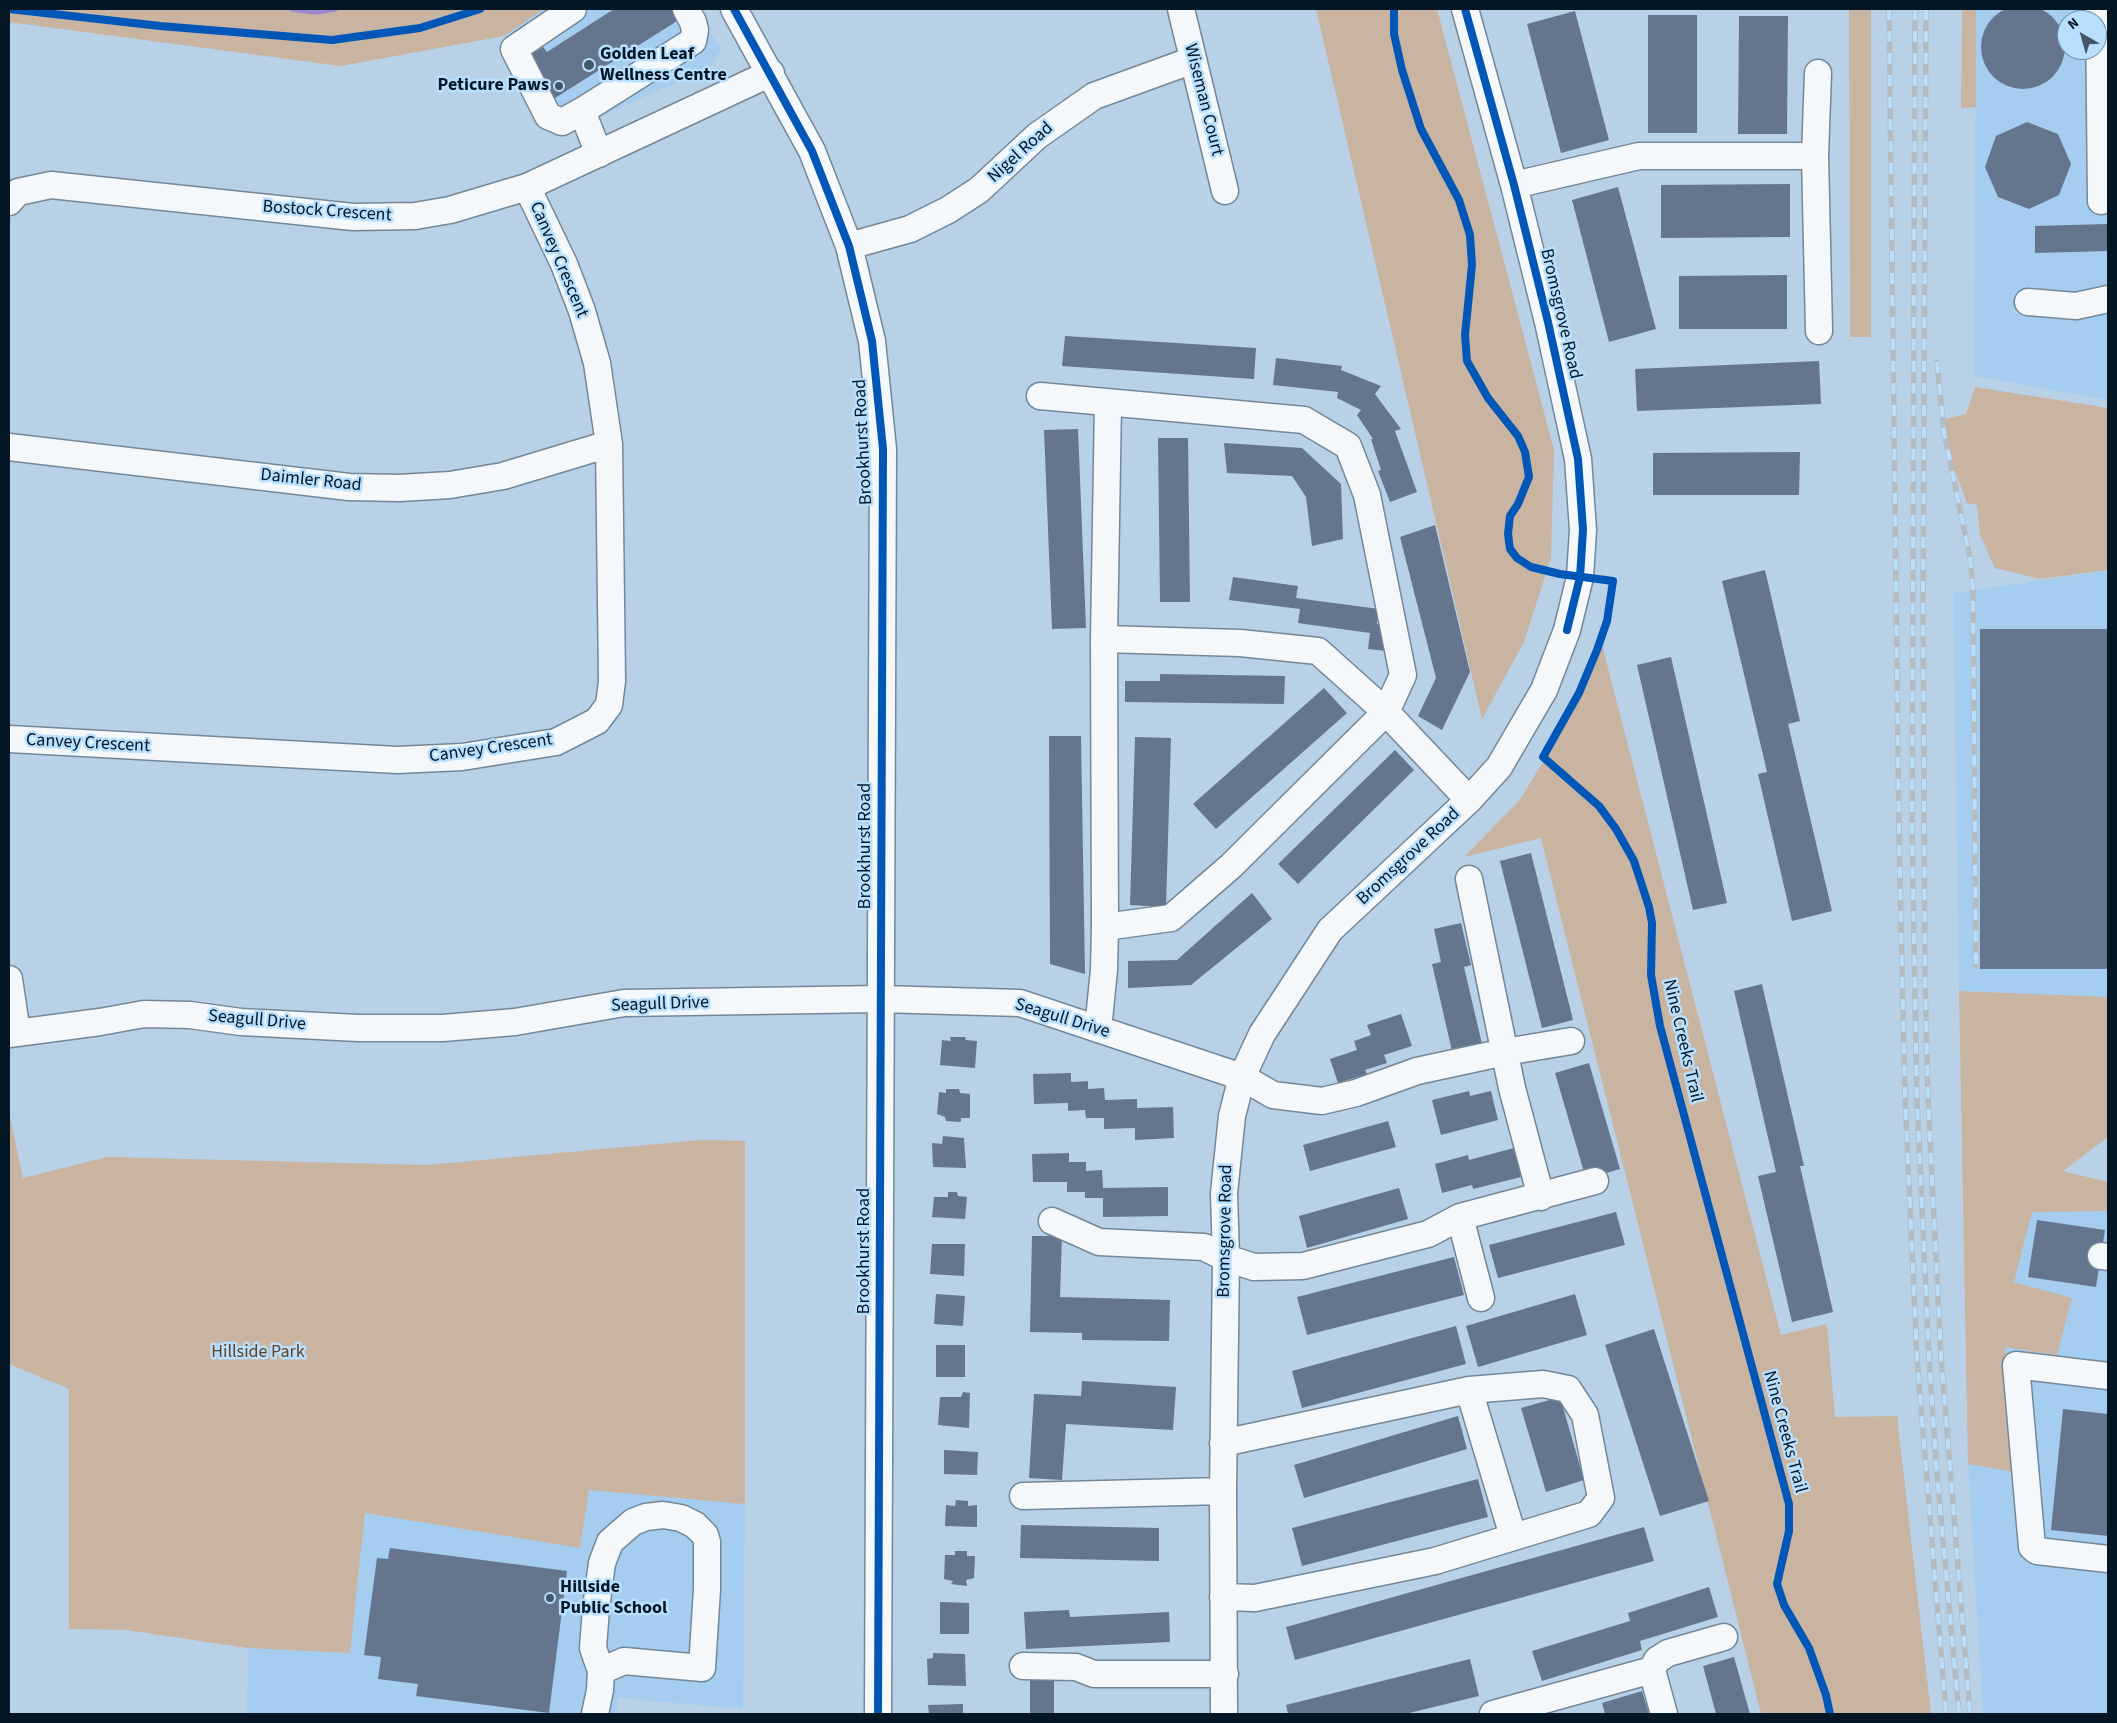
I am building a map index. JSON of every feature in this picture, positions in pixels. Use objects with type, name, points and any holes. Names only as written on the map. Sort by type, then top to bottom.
[{"type":"street","points":[[572,9],[514,49],[548,116],[562,122],[693,41],[695,30],[686,9]]},
{"type":"street","name":"Brookhurst Road","points":[[734,9],[771,73],[812,151],[849,246],[872,341],[883,449],[878,1714]]},
{"type":"street","name":"Wiseman Court","points":[[1181,9],[1225,191]]},
{"type":"street","name":"Bromsgrove Road","points":[[1224,1714],[1226,1674],[1222,1491],[1226,1258],[1224,1193],[1226,1159],[1232,1116],[1242,1078],[1262,1034],[1330,930],[1469,800],[1499,767],[1544,690],[1567,630],[1580,577],[1583,530],[1578,459],[1548,322],[1514,185],[1465,9]]},
{"type":"street","points":[[2099,9],[2100,201]]},
{"type":"street","name":"Nigel Road","points":[[849,246],[910,229],[948,210],[979,190],[1037,136],[1094,96],[1193,60]]},
{"type":"street","name":"Bostock Crescent","points":[[9,202],[18,192],[51,185],[353,217],[415,216],[450,210],[527,187],[771,73]]},
{"type":"street","points":[[1818,73],[1815,156],[1819,331]]},
{"type":"street","points":[[582,111],[600,154]]},
{"type":"street","points":[[1514,185],[1639,156],[1815,156]]},
{"type":"street","name":"Canvey Crescent","points":[[9,739],[397,760],[462,757],[556,742],[597,722],[609,705],[612,681],[609,444],[597,363],[582,311],[564,264],[527,187]]},
{"type":"street","points":[[2028,302],[2076,306],[2108,299]]},
{"type":"street","points":[[1040,396],[1304,420],[1348,446],[1367,495],[1403,675],[1386,712],[1232,866],[1171,918],[1105,927]]},
{"type":"street","points":[[1098,1029],[1104,970],[1105,927],[1104,638],[1108,402]]},
{"type":"street","name":"Daimler Road","points":[[9,447],[349,487],[399,488],[450,485],[503,476],[609,444]]},
{"type":"street","points":[[1104,638],[1240,643],[1318,651],[1386,712],[1469,800]]},
{"type":"street","points":[[1469,879],[1521,1127],[1541,1197]]},
{"type":"street","points":[[9,979],[13,1033]]},
{"type":"street","name":"Seagull Drive","points":[[13,1033],[100,1022],[144,1014],[190,1015],[241,1022],[358,1028],[443,1028],[515,1022],[624,1003],[880,999],[1020,1003],[1242,1078],[1273,1096],[1322,1100],[1356,1093],[1417,1071],[1506,1052],[1571,1041]]},
{"type":"street","points":[[1052,1221],[1099,1242],[1204,1247],[1226,1258],[1254,1267],[1303,1266],[1428,1234],[1460,1217],[1541,1197],[1595,1181]]},
{"type":"street","points":[[1460,1217],[1481,1298]]},
{"type":"street","points":[[2108,1376],[2016,1365],[2032,1546],[2037,1551],[2108,1559]]},
{"type":"street","points":[[1223,1443],[1469,1390],[1543,1384],[1568,1389],[1585,1416],[1601,1498],[1589,1514],[1435,1561],[1255,1598],[1223,1597]]},
{"type":"street","points":[[1469,1390],[1513,1536]]},
{"type":"street","points":[[1023,1496],[1222,1491]]},
{"type":"street","points":[[595,1714],[600,1690],[601,1671],[593,1648],[595,1616],[602,1563],[610,1542],[633,1522],[646,1517],[663,1515],[681,1518],[695,1525],[705,1535],[707,1542],[707,1589],[702,1668],[624,1661],[601,1671]]},
{"type":"street","points":[[1664,1714],[1652,1670],[1657,1660],[1668,1653],[1724,1637]]},
{"type":"street","points":[[1023,1666],[1076,1667],[1094,1674],[1226,1674]]},
{"type":"street","points":[[1499,1714],[1652,1670]]},
{"type":"shaded area","points":[[544,9],[694,9],[721,49],[711,67],[554,137],[504,36]]},
{"type":"shaded area","points":[[1976,9],[2108,9],[2108,400],[1974,376]]},
{"type":"shaded area","points":[[2108,571],[2108,997],[1959,991],[1953,593]]},
{"type":"shaded area","points":[[2032,1211],[2108,1211],[2108,1714],[1983,1714],[1968,1464],[2015,1471],[2005,1347],[2057,1355],[2072,1298],[2013,1282]]},
{"type":"shaded area","name":"Hillside Public School","points":[[589,1490],[745,1504],[743,1709],[618,1698],[617,1714],[247,1714],[248,1648],[350,1653],[365,1513],[580,1548]]},
{"type":"green space","points":[[9,9],[544,9],[504,36],[341,66],[9,22]]},
{"type":"green space","points":[[1316,9],[1437,9],[1554,450],[1551,558],[1524,642],[1482,719]]},
{"type":"green space","points":[[1849,9],[1871,9],[1871,337],[1850,337]]},
{"type":"green space","points":[[1962,9],[1976,9],[1976,107],[1961,108]]},
{"type":"green space","points":[[1975,387],[2108,408],[2108,570],[2040,579],[1995,568],[1980,535],[1977,505],[1967,503],[1944,442],[1946,419],[1966,414]]},
{"type":"green space","points":[[1602,645],[1781,1335],[1827,1324],[1835,1417],[1897,1416],[1931,1714],[1761,1714],[1541,838],[1464,857],[1519,801],[1562,731]]},
{"type":"green space","points":[[1959,991],[2108,997],[2108,1137],[2063,1171],[2108,1182],[2108,1211],[2032,1212],[2014,1282],[2072,1298],[2057,1355],[2005,1347],[2015,1472],[1968,1464]]},
{"type":"green space","name":"Hillside Park","points":[[9,1112],[23,1178],[107,1157],[427,1165],[701,1140],[745,1141],[745,1504],[589,1490],[580,1548],[365,1513],[350,1653],[248,1648],[126,1630],[69,1629],[69,1389],[9,1364]]},
{"type":"building","points":[[2023,5],[2039,8],[2053,17],[2057,23],[2057,60],[2063,60],[2053,77],[2039,86],[2023,89],[2007,86],[1993,77],[1984,63],[1981,47],[1984,31],[1993,17],[2007,8]]},
{"type":"building","points":[[614,9],[680,9],[685,16],[555,98],[529,56],[543,47],[547,52]]},
{"type":"building","points":[[1575,11],[1609,140],[1561,153],[1527,24]]},
{"type":"building","points":[[1648,15],[1697,15],[1697,133],[1648,133]]},
{"type":"building","points":[[1739,16],[1788,16],[1787,134],[1738,134]]},
{"type":"building","points":[[2027,122],[2058,134],[2071,164],[2059,195],[2029,209],[1998,197],[1985,167],[1996,136]]},
{"type":"building","points":[[1790,184],[1790,237],[1661,238],[1661,185]]},
{"type":"building","points":[[1618,187],[1656,329],[1609,342],[1572,200]]},
{"type":"building","points":[[2108,224],[2108,251],[2035,253],[2035,226]]},
{"type":"building","points":[[1787,275],[1787,329],[1679,329],[1679,276]]},
{"type":"building","points":[[1065,336],[1256,348],[1254,379],[1062,366]]},
{"type":"building","points":[[1276,358],[1342,366],[1341,370],[1381,386],[1375,394],[1401,429],[1395,431],[1417,492],[1390,502],[1378,471],[1381,470],[1371,439],[1373,439],[1357,415],[1361,410],[1337,398],[1338,392],[1273,385]]},
{"type":"building","points":[[1819,361],[1821,404],[1637,411],[1635,369]]},
{"type":"building","points":[[1078,429],[1086,628],[1052,629],[1044,430]]},
{"type":"building","points":[[1158,438],[1188,438],[1190,602],[1160,602]]},
{"type":"building","points":[[1224,443],[1302,448],[1341,484],[1343,539],[1312,546],[1306,497],[1292,476],[1227,473]]},
{"type":"building","points":[[1800,452],[1799,495],[1653,495],[1653,453]]},
{"type":"building","points":[[1435,525],[1470,672],[1442,730],[1418,716],[1436,678],[1400,537]]},
{"type":"building","points":[[1765,570],[1800,721],[1788,724],[1832,911],[1792,921],[1758,774],[1767,772],[1722,581]]},
{"type":"building","points":[[1233,577],[1298,586],[1296,598],[1379,609],[1377,624],[1390,626],[1387,651],[1368,649],[1370,633],[1298,623],[1300,609],[1229,600]]},
{"type":"building","points":[[1980,629],[2108,629],[2108,969],[1980,969]]},
{"type":"building","points":[[1671,657],[1727,903],[1693,910],[1637,665]]},
{"type":"building","points":[[1160,674],[1285,676],[1284,704],[1125,702],[1125,681],[1160,681]]},
{"type":"building","points":[[1324,688],[1347,713],[1216,829],[1193,804]]},
{"type":"building","points":[[1049,736],[1081,736],[1085,974],[1050,964]]},
{"type":"building","points":[[1135,737],[1171,738],[1166,907],[1130,905]]},
{"type":"building","points":[[1395,750],[1414,770],[1298,884],[1278,864]]},
{"type":"building","points":[[1531,853],[1573,1020],[1542,1028],[1500,861]]},
{"type":"building","points":[[1252,893],[1272,919],[1191,985],[1128,988],[1128,961],[1177,960]]},
{"type":"building","points":[[1461,923],[1471,965],[1464,967],[1482,1044],[1452,1051],[1432,964],[1441,962],[1434,929]]},
{"type":"building","points":[[1762,984],[1804,1166],[1800,1166],[1833,1312],[1792,1322],[1758,1176],[1776,1172],[1734,991]]},
{"type":"building","points":[[1401,1014],[1412,1046],[1384,1055],[1387,1063],[1365,1070],[1367,1074],[1338,1083],[1330,1059],[1357,1050],[1354,1041],[1371,1035],[1367,1025]]},
{"type":"building","points":[[950,1037],[965,1037],[966,1040],[977,1041],[975,1068],[940,1065],[942,1040],[951,1041]]},
{"type":"building","points":[[1589,1063],[1620,1169],[1586,1179],[1555,1073]]},
{"type":"building","points":[[1071,1073],[1071,1082],[1088,1081],[1088,1089],[1104,1088],[1105,1100],[1137,1099],[1137,1108],[1173,1107],[1174,1138],[1135,1140],[1135,1128],[1104,1129],[1104,1118],[1086,1118],[1085,1110],[1068,1111],[1068,1103],[1034,1104],[1033,1074]]},
{"type":"building","points":[[946,1089],[959,1089],[960,1093],[970,1094],[970,1118],[961,1118],[961,1122],[946,1121],[945,1117],[937,1114],[939,1092],[946,1093]]},
{"type":"building","points":[[1469,1091],[1470,1096],[1491,1091],[1498,1120],[1441,1135],[1432,1100]]},
{"type":"building","points":[[1388,1121],[1396,1147],[1310,1171],[1303,1145]]},
{"type":"building","points":[[943,1136],[964,1138],[966,1168],[933,1167],[932,1143],[942,1144]]},
{"type":"building","points":[[1514,1148],[1521,1177],[1473,1189],[1472,1185],[1442,1193],[1435,1164],[1468,1155],[1469,1160]]},
{"type":"building","points":[[1069,1153],[1069,1162],[1086,1162],[1086,1171],[1102,1170],[1103,1188],[1168,1187],[1168,1216],[1103,1217],[1103,1198],[1085,1198],[1085,1192],[1067,1192],[1067,1182],[1033,1182],[1032,1154]]},
{"type":"building","points":[[1399,1188],[1408,1219],[1307,1248],[1299,1216]]},
{"type":"building","points":[[948,1192],[957,1192],[958,1196],[967,1197],[965,1219],[932,1217],[934,1197],[948,1197]]},
{"type":"building","points":[[1616,1212],[1625,1245],[1498,1278],[1489,1245]]},
{"type":"building","points":[[2037,1220],[2105,1230],[2096,1287],[2028,1277]]},
{"type":"building","points":[[1032,1236],[1062,1236],[1060,1297],[1170,1300],[1169,1341],[1082,1340],[1082,1333],[1030,1332]]},
{"type":"building","points":[[932,1244],[965,1244],[964,1276],[930,1274]]},
{"type":"building","points":[[1454,1257],[1464,1295],[1307,1335],[1297,1297]]},
{"type":"building","points":[[936,1294],[965,1296],[963,1326],[934,1324]]},
{"type":"building","points":[[1575,1294],[1587,1335],[1478,1367],[1466,1326]]},
{"type":"building","points":[[1456,1326],[1466,1364],[1302,1408],[1292,1371]]},
{"type":"building","points":[[1654,1329],[1709,1501],[1660,1516],[1605,1345]]},
{"type":"building","points":[[936,1345],[965,1345],[965,1377],[936,1377]]},
{"type":"building","points":[[1082,1381],[1176,1387],[1173,1430],[1066,1424],[1062,1480],[1029,1478],[1034,1394],[1081,1396]]},
{"type":"building","points":[[963,1392],[970,1393],[969,1428],[938,1425],[940,1397],[961,1397]]},
{"type":"building","points":[[1560,1397],[1584,1480],[1546,1492],[1521,1408]]},
{"type":"building","points":[[2063,1409],[2108,1414],[2108,1536],[2051,1530]]},
{"type":"building","points":[[1458,1416],[1467,1449],[1304,1498],[1294,1465]]},
{"type":"building","points":[[944,1450],[978,1452],[977,1475],[944,1474]]},
{"type":"building","points":[[1478,1479],[1488,1517],[1302,1566],[1292,1528]]},
{"type":"building","points":[[956,1500],[968,1501],[968,1506],[977,1505],[977,1527],[945,1526],[946,1505],[955,1506]]},
{"type":"building","points":[[1021,1525],[1159,1528],[1159,1561],[1020,1558]]},
{"type":"building","points":[[1644,1527],[1654,1561],[1295,1660],[1286,1627]]},
{"type":"building","points":[[390,1548],[567,1571],[549,1713],[416,1696],[418,1684],[378,1679],[381,1657],[364,1655],[377,1558],[388,1559]]},
{"type":"building","points":[[955,1551],[967,1551],[967,1556],[975,1556],[974,1578],[966,1580],[967,1586],[951,1584],[953,1581],[944,1579],[945,1555],[955,1555]]},
{"type":"building","points":[[1709,1587],[1718,1617],[1640,1641],[1642,1650],[1542,1681],[1532,1651],[1630,1621],[1628,1613]]},
{"type":"building","points":[[940,1602],[969,1603],[969,1634],[940,1634]]},
{"type":"building","points":[[1069,1610],[1070,1617],[1169,1612],[1170,1642],[1026,1649],[1024,1612]]},
{"type":"building","points":[[933,1653],[965,1654],[966,1686],[928,1685],[927,1659],[933,1658]]},
{"type":"building","points":[[1734,1657],[1750,1714],[1716,1714],[1703,1666]]},
{"type":"building","points":[[1470,1659],[1479,1696],[1405,1714],[1288,1714],[1286,1705]]},
{"type":"building","points":[[1030,1677],[1054,1677],[1054,1714],[1030,1714]]},
{"type":"building","points":[[1642,1691],[1649,1714],[1605,1714],[1602,1703]]},
{"type":"building","points":[[963,1704],[963,1714],[929,1714],[928,1705]]},
{"type":"waterway","points":[[293,9],[315,12],[335,9]]},
{"type":"railway","points":[[1889,9],[1899,836],[1905,1098],[1917,1358],[1946,1714]]},
{"type":"railway","points":[[1915,9],[1912,832],[1917,1100],[1929,1357],[1937,1475],[1959,1714]]},
{"type":"railway","points":[[1926,9],[1923,603],[1925,976],[1928,1099],[1941,1356],[1970,1714]]},
{"type":"railway","points":[[1937,362],[1944,432],[1970,558],[1973,589],[1976,966]]},
{"type":"cycle path","points":[[9,9],[160,26],[332,40],[420,28],[480,9]]},
{"type":"cycle path","points":[[734,9],[812,151],[849,246],[872,341],[883,449],[878,1714]]},
{"type":"cycle path","name":"Nine Creeks Trail","points":[[1394,9],[1394,34],[1402,70],[1421,129],[1459,200],[1470,235],[1472,265],[1465,335],[1467,361],[1488,398],[1518,436],[1525,452],[1529,477],[1518,504],[1510,516],[1508,534],[1510,549],[1517,558],[1531,567],[1560,574],[1613,581],[1607,621],[1597,650],[1579,693],[1543,757],[1599,806],[1616,829],[1634,861],[1649,907],[1652,923],[1651,975],[1660,1026],[1789,1504],[1789,1531],[1777,1584],[1784,1605],[1809,1648],[1826,1695],[1830,1714]]},
{"type":"cycle path","points":[[1465,9],[1514,185],[1548,322],[1578,459],[1583,530],[1580,577],[1567,630]]},
{"type":"place","name":"Golden Leaf Wellness Centre","points":[[589,65]]},
{"type":"place","name":"Peticure Paws","points":[[559,86]]},
{"type":"place","name":"Hillside Public School","points":[[550,1598]]}]
